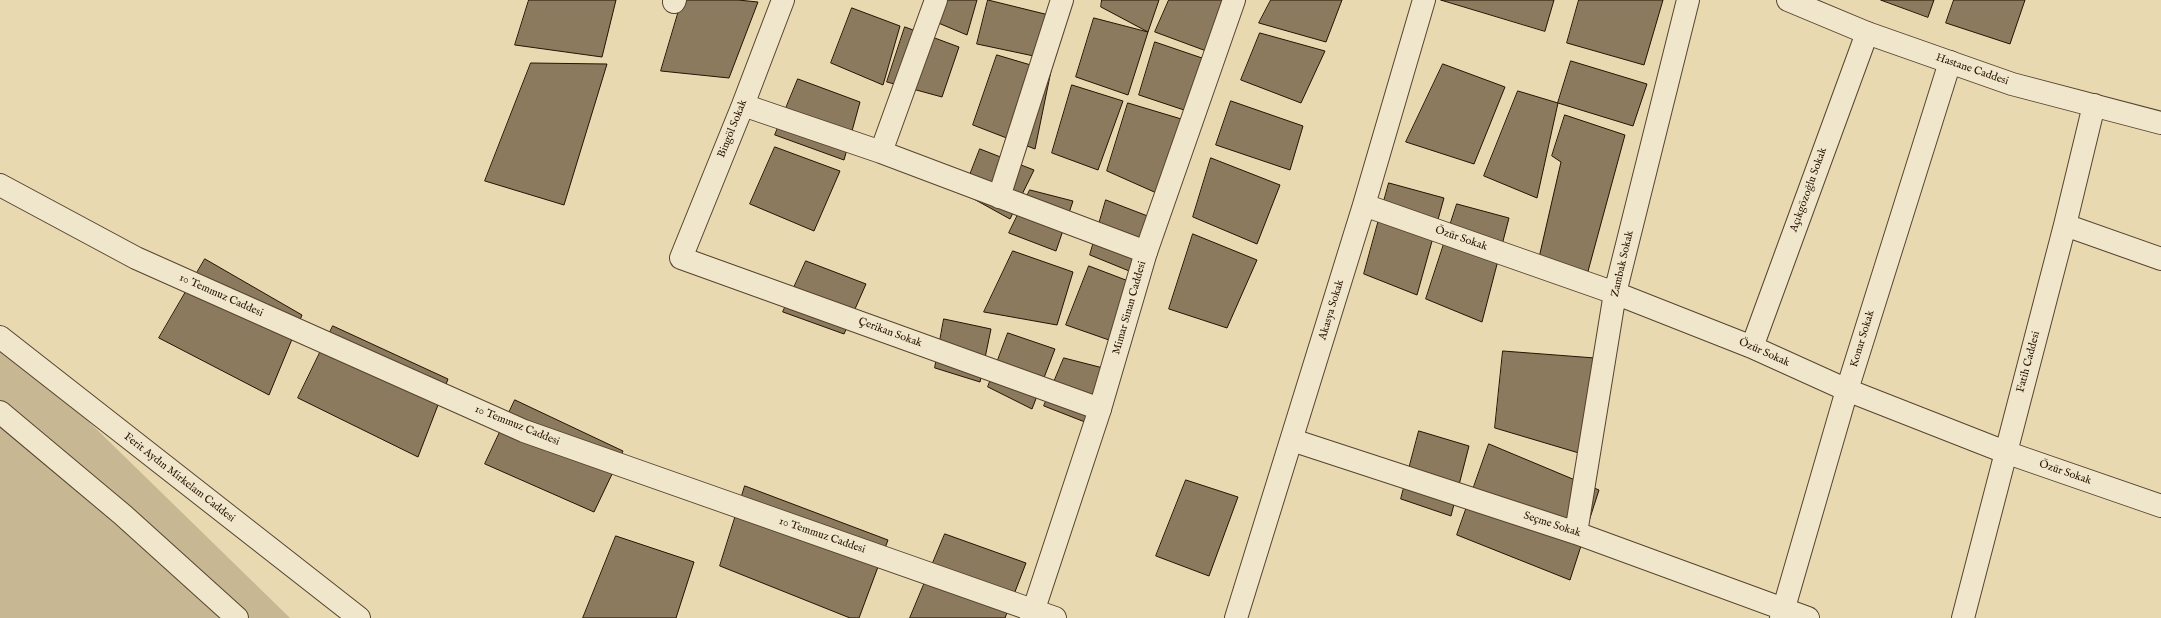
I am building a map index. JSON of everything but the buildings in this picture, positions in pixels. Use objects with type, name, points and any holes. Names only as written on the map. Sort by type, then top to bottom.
[{"type":"street","name":"Bingöl Sokak","points":[[681,258],[743,105],[783,0]]},
{"type":"street","points":[[881,152],[936,0]]},
{"type":"street","points":[[999,197],[1062,0]]},
{"type":"street","name":"Mimar Sinan Caddesi","points":[[1032,614],[1100,409],[1146,252],[1234,0]]},
{"type":"street","name":"Akasya Sokak","points":[[1236,618],[1364,205],[1424,0]]},
{"type":"street","name":"Zambak Sokak","points":[[1576,533],[1615,293],[1688,0]]},
{"type":"street","name":"Hastane Caddesi","points":[[1788,0],[1867,33],[2012,84],[2161,123]]},
{"type":"street","name":"Açıkgözoğlu Sokak","points":[[1752,347],[1867,33]]},
{"type":"street","name":"Konar Sokak","points":[[1783,614],[1847,390],[1950,62]]},
{"type":"street","points":[[743,105],[881,152],[1146,252]]},
{"type":"street","name":"Fatih Caddesi","points":[[1963,618],[2065,225],[2094,106]]},
{"type":"street","name":"10 Temmuz Caddesi","points":[[0,185],[136,258],[524,431],[1032,614],[1055,618]]},
{"type":"street","name":"Özür Sokak","points":[[1364,205],[1615,293],[1752,347],[1847,390],[2005,452],[2161,506]]},
{"type":"street","points":[[2065,225],[2161,259]]},
{"type":"street","name":"Çerikan Sokak","points":[[681,258],[1100,409]]},
{"type":"street","name":"Ferit Aydın Mirkelam Caddesi","points":[[0,337],[359,618]]},
{"type":"street","points":[[0,412],[123,515],[237,618]]},
{"type":"street","name":"Seçme Sokak","points":[[1292,440],[1576,533],[1783,614],[1808,618]]},
{"type":"shaded area","points":[[0,335],[290,618],[0,618]]}]
